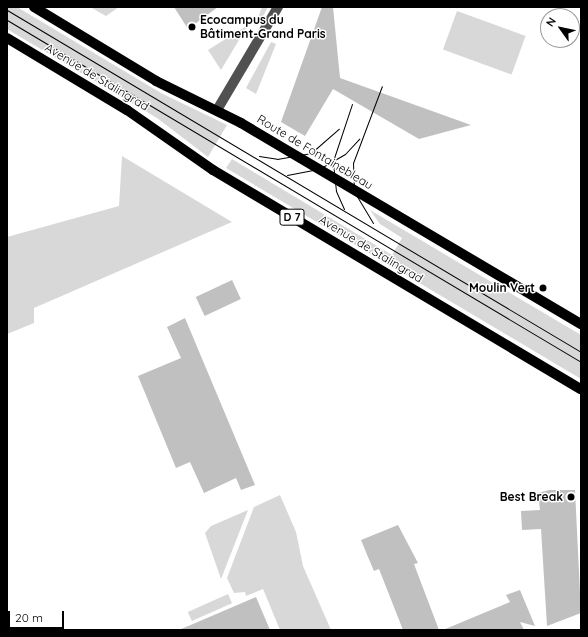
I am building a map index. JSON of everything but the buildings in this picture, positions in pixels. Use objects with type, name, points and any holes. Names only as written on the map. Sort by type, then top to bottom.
[{"type":"main road","name":"Route de Fontainebleau","points":[[34,7],[156,81],[217,110],[581,324]]},
{"type":"main road","name":"Avenue de Stalingrad","points":[[7,38],[134,114],[213,170],[581,389]]},
{"type":"street","points":[[217,110],[278,7]]},
{"type":"shaded area","points":[[7,7],[17,7],[161,93],[227,125],[208,157],[157,118],[7,29]]},
{"type":"shaded area","points":[[90,7],[119,7],[106,16]]},
{"type":"shaded area","points":[[262,7],[268,7],[261,20],[259,15]]},
{"type":"shaded area","points":[[457,11],[526,36],[512,74],[443,50]]},
{"type":"shaded area","points":[[248,25],[221,70],[208,50]]},
{"type":"shaded area","points":[[271,42],[276,44],[256,94],[246,88]]},
{"type":"shaded area","points":[[122,156],[232,222],[34,308],[34,323],[7,334],[7,237],[119,206]]},
{"type":"shaded area","points":[[232,159],[392,255],[402,238],[380,224],[370,210],[581,335],[581,379],[226,168]]},
{"type":"shaded area","points":[[280,495],[296,532],[303,566],[331,630],[280,630],[263,589],[246,596],[245,592],[234,593],[227,578],[254,507]]},
{"type":"shaded area","points":[[248,510],[221,579],[205,533],[211,526]]},
{"type":"shaded area","points":[[228,594],[232,603],[192,621],[188,612]]},
{"type":"tram line","points":[[7,10],[581,352]]},
{"type":"tram line","points":[[7,20],[581,362]]},
{"type":"tram line","points":[[373,223],[354,191],[353,163],[382,86]]},
{"type":"tram line","points":[[344,209],[336,191],[333,161],[352,104]]},
{"type":"tram line","points":[[259,156],[277,159],[311,153],[339,129]]},
{"type":"tram line","points":[[287,175],[319,169],[345,154],[359,139]]},
{"type":"place","name":"Ecocampus du Bâtiment-Grand Paris","points":[[192,27]]},
{"type":"place","name":"Moulin Vert","points":[[543,288]]},
{"type":"place","name":"Best Break","points":[[571,497]]}]
